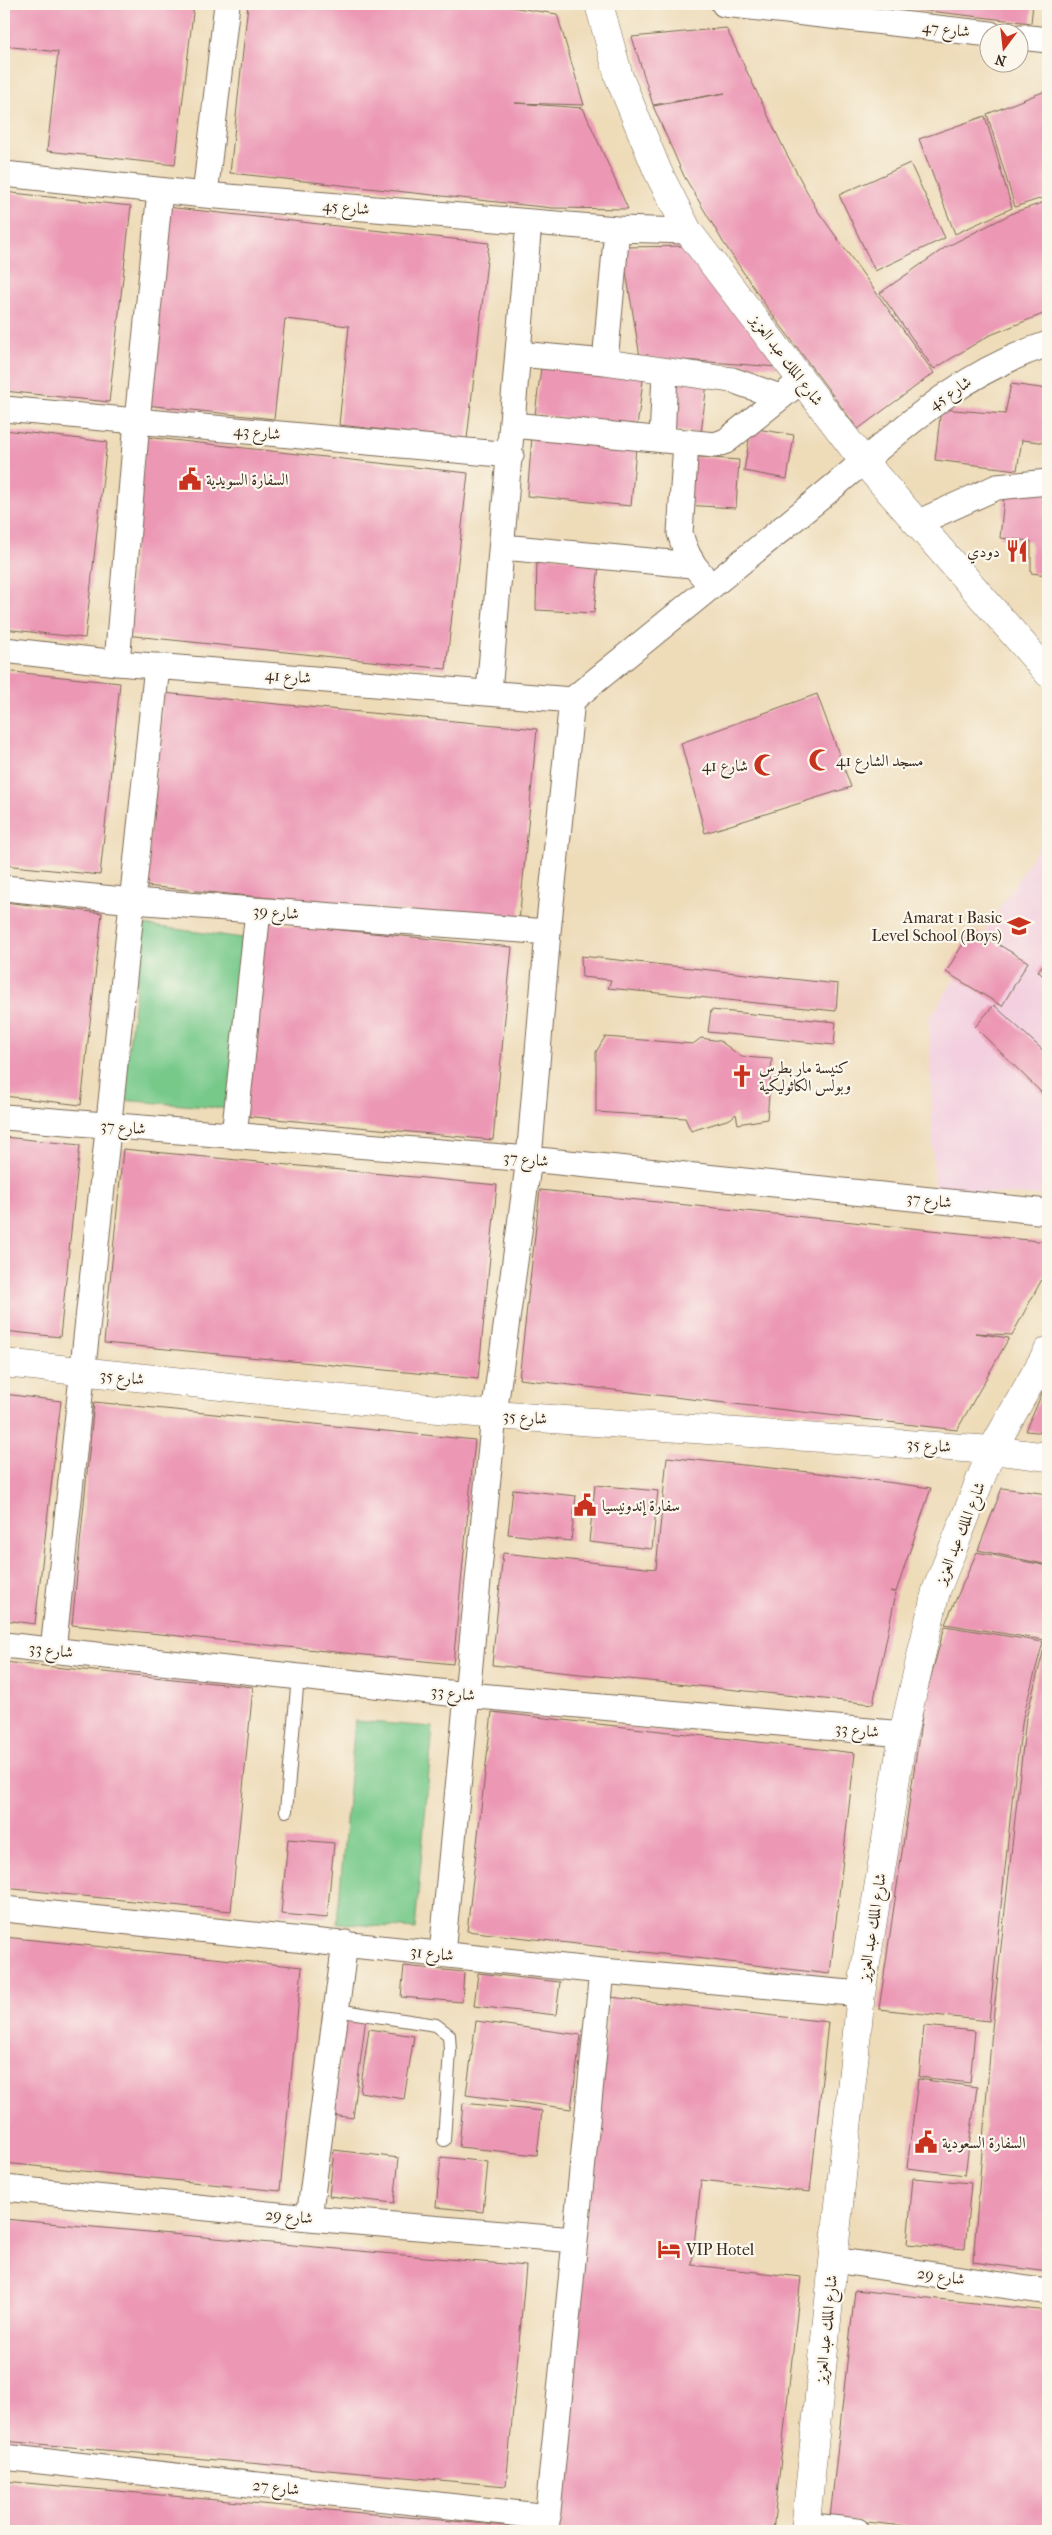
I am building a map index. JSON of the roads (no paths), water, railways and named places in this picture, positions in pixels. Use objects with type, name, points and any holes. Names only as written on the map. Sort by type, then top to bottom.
[{"type":"street","points":[[205,195],[227,4]]},
{"type":"street","name":"شارع الملك عبد العزيز","points":[[598,4],[619,77],[658,172],[688,231],[864,462],[1048,673]]},
{"type":"street","name":"شارع 47","points":[[724,4],[980,33]]},
{"type":"street","points":[[1030,38],[1048,40]]},
{"type":"street","name":"شارع 45","points":[[4,174],[160,191],[529,222],[617,229],[688,231]]},
{"type":"street","points":[[117,663],[137,421],[160,191]]},
{"type":"street","points":[[489,692],[511,455],[529,222]]},
{"type":"street","points":[[605,362],[617,229]]},
{"type":"street","name":"شارع 45","points":[[572,700],[864,462],[923,411],[962,383],[993,366],[1048,344]]},
{"type":"street","points":[[519,354],[605,362],[732,380],[780,397]]},
{"type":"street","points":[[665,372],[674,442],[680,533],[683,546],[692,565],[712,586]]},
{"type":"street","points":[[513,425],[715,445],[721,443],[802,380]]},
{"type":"street","name":"شارع 43","points":[[4,409],[511,455]]},
{"type":"street","points":[[917,523],[997,487],[1048,482]]},
{"type":"street","points":[[502,547],[692,565]]},
{"type":"street","name":"شارع 41","points":[[4,650],[117,663],[572,700]]},
{"type":"street","points":[[53,1651],[157,666]]},
{"type":"street","points":[[442,1954],[494,1414],[529,1159],[548,932],[572,700]]},
{"type":"street","name":"شارع 39","points":[[4,888],[133,902],[548,932]]},
{"type":"street","points":[[234,1136],[258,910]]},
{"type":"street","name":"شارع 37","points":[[4,1116],[529,1159],[1048,1212]]},
{"type":"street","name":"شارع الملك عبد العزيز","points":[[805,2528],[861,1994],[903,1734],[936,1591],[992,1450],[1048,1351]]},
{"type":"street","name":"شارع 35","points":[[4,1363],[82,1373],[494,1414],[992,1450],[1048,1457]]},
{"type":"street","name":"شارع 33","points":[[4,1645],[467,1695],[903,1734]]},
{"type":"street","name":"شارع 31","points":[[4,1909],[602,1971],[861,1994]]},
{"type":"street","points":[[309,2218],[345,1943]]},
{"type":"street","points":[[547,2524],[602,1971]]},
{"type":"street","name":"شارع 29","points":[[4,2188],[309,2218],[575,2240]]},
{"type":"street","name":"شارع 29","points":[[834,2260],[1048,2292]]},
{"type":"street","name":"شارع 27","points":[[4,2457],[547,2524]]},
{"type":"street","points":[[805,2528],[857,2531]]},
{"type":"lane","points":[[286,1811],[298,1677]]},
{"type":"lane","points":[[336,2010],[436,2025],[449,2035],[450,2051],[444,2140]]},
{"type":"place","name":"السفارة السويدية","points":[[190,479]]},
{"type":"place","name":"دودي","points":[[1017,551]]},
{"type":"place","name":"مسجد الشارع 41","points":[[820,760]]},
{"type":"place","name":"شارع 41","points":[[765,765]]},
{"type":"place","name":"Amarat 1 Basic Level School (Boys)","points":[[1019,926]]},
{"type":"place","name":"كنيسة مار بطرس وبولس الكاثوليكية","points":[[742,1076]]},
{"type":"place","name":"سفارة إندونيسيا","points":[[585,1505]]},
{"type":"place","name":"السفارة السعودية","points":[[926,2142]]},
{"type":"place","name":"VIP Hotel","points":[[669,2249]]}]
